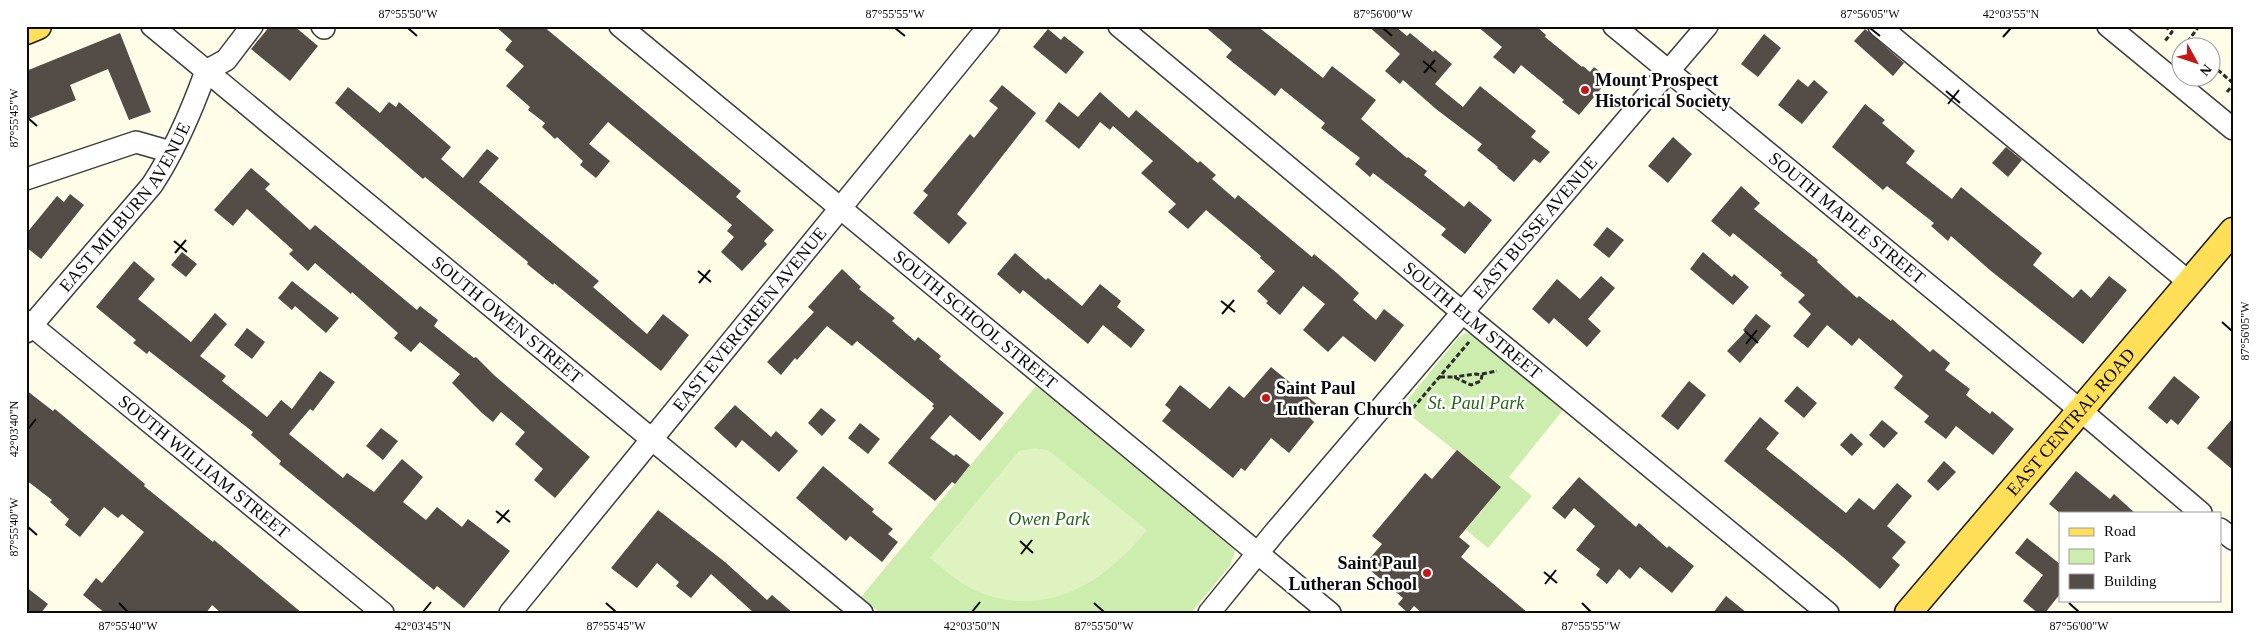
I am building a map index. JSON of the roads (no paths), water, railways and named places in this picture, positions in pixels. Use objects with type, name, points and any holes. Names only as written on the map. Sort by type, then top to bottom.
[{"type":"main road","points":[[26,30],[38,26]]},
{"type":"main road","name":"EAST CENTRAL ROAD","points":[[1908,613],[2233,230]]},
{"type":"street","name":"SOUTH OWEN STREET","points":[[152,26],[862,613]]},
{"type":"street","points":[[206,71],[226,60],[252,26]]},
{"type":"street","name":"SOUTH SCHOOL STREET","points":[[620,26],[1330,613]]},
{"type":"street","name":"EAST EVERGREEN AVENUE","points":[[510,613],[841,210],[989,26]]},
{"type":"street","name":"SOUTH ELM STREET","points":[[1119,26],[1462,312],[1828,613]]},
{"type":"street","name":"EAST BUSSE AVENUE","points":[[1209,613],[1462,312],[1707,26]]},
{"type":"street","points":[[1879,26],[2189,282]]},
{"type":"street","points":[[2108,26],[2233,129]]},
{"type":"street","name":"SOUTH MAPLE STREET","points":[[1626,30],[1669,71],[2080,410],[2200,512]]},
{"type":"street","name":"EAST MILBURN AVENUE","points":[[28,326],[152,185],[171,152],[195,102],[206,71]]},
{"type":"street","points":[[26,179],[136,142],[147,143],[171,152]]},
{"type":"street","name":"SOUTH WILLIAM STREET","points":[[28,326],[383,613]]},
{"type":"street","points":[[2222,531],[2233,540]]},
{"type":"place","name":"Mount Prospect Historical Society","points":[[1585,90]]},
{"type":"place","name":"Saint Paul Lutheran Church","points":[[1266,398]]},
{"type":"place","name":"Saint Paul Lutheran School","points":[[1427,573]]},
{"type":"park label","name":"St. Paul Park","points":[[1476,403]]},
{"type":"park label","name":"Owen Park","points":[[1049,519]]}]
